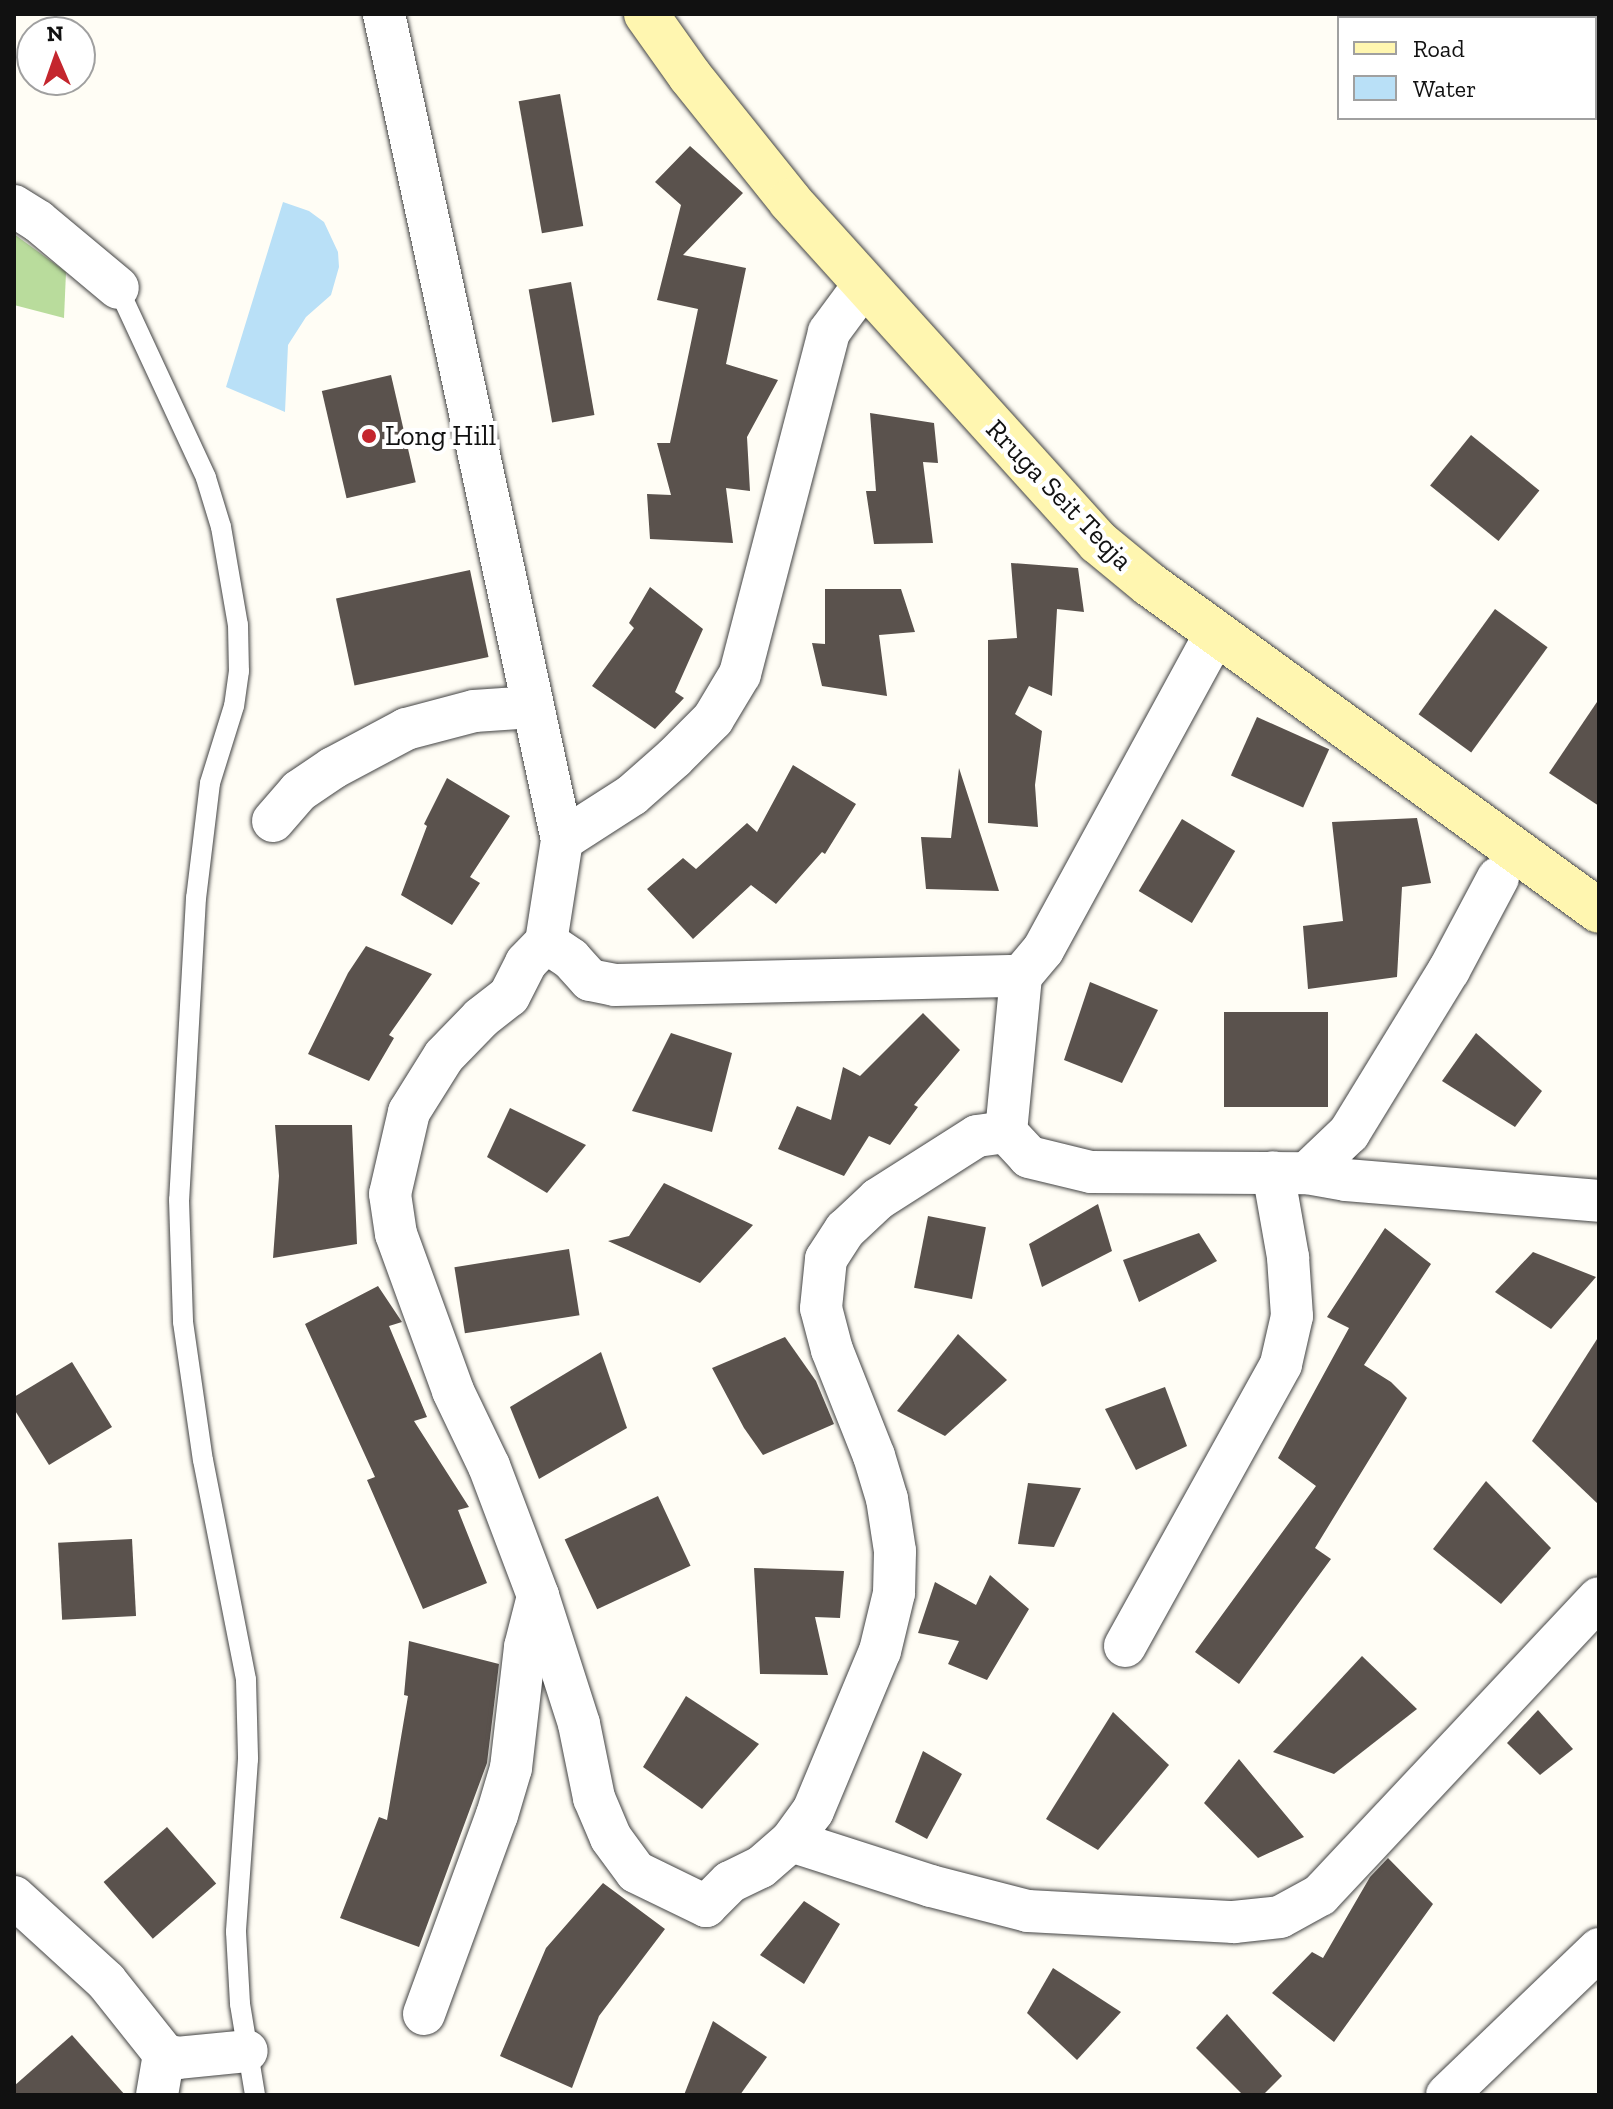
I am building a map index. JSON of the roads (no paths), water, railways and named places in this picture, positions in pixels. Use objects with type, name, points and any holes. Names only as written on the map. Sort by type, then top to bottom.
[{"type":"main road","name":"Rruga Seit Teqja","points":[[646,14],[699,88],[863,286],[1098,542],[1216,633],[1599,911]]},
{"type":"street","points":[[384,14],[562,840],[546,942],[526,963],[509,996],[444,1056],[409,1112],[390,1194],[396,1234],[453,1391],[489,1466],[538,1596],[579,1724],[594,1798],[611,1838],[636,1872],[706,1906],[730,1882],[761,1867],[791,1841],[813,1811],[847,1737],[880,1651],[894,1593],[895,1551],[887,1499],[874,1456],[832,1350],[821,1308],[826,1259],[845,1230],[878,1199],[977,1136],[1006,1132]]},
{"type":"street","points":[[14,206],[38,221],[118,288]]},
{"type":"street","points":[[562,840],[632,795],[674,758],[713,719],[740,674],[829,332],[863,286]]},
{"type":"street","points":[[1216,633],[1043,950],[1021,976],[1006,1132],[1029,1157],[1091,1172],[1290,1173],[1599,1201]]},
{"type":"street","points":[[273,821],[299,791],[333,768],[406,729],[474,711],[533,707]]},
{"type":"street","points":[[1290,1173],[1349,1133],[1449,970],[1498,878]]},
{"type":"street","points":[[546,942],[571,959],[590,980],[615,985],[1021,976]]},
{"type":"street","points":[[1125,1646],[1281,1364],[1292,1316],[1288,1257],[1290,1173]]},
{"type":"street","points":[[424,2014],[497,1815],[511,1768],[525,1647],[538,1596]]},
{"type":"street","points":[[791,1841],[931,1886],[1028,1911],[1234,1922],[1280,1917],[1320,1895],[1599,1598]]},
{"type":"street","points":[[14,1897],[106,1981],[164,2054],[177,2058],[247,2051]]},
{"type":"street","points":[[1447,2095],[1599,1949]]},
{"type":"street","points":[[157,2095],[164,2054]]},
{"type":"lane","points":[[118,288],[206,478],[221,527],[238,625],[239,671],[234,706],[210,783],[196,898],[179,1200],[185,1337],[203,1460],[246,1680],[248,1759],[236,1932],[240,2004],[255,2095]]},
{"type":"water","points":[[283,202],[309,211],[324,222],[338,252],[339,267],[331,295],[306,317],[288,345],[285,412],[226,387]]},
{"type":"place","name":"Long Hill","points":[[369,436]]}]
